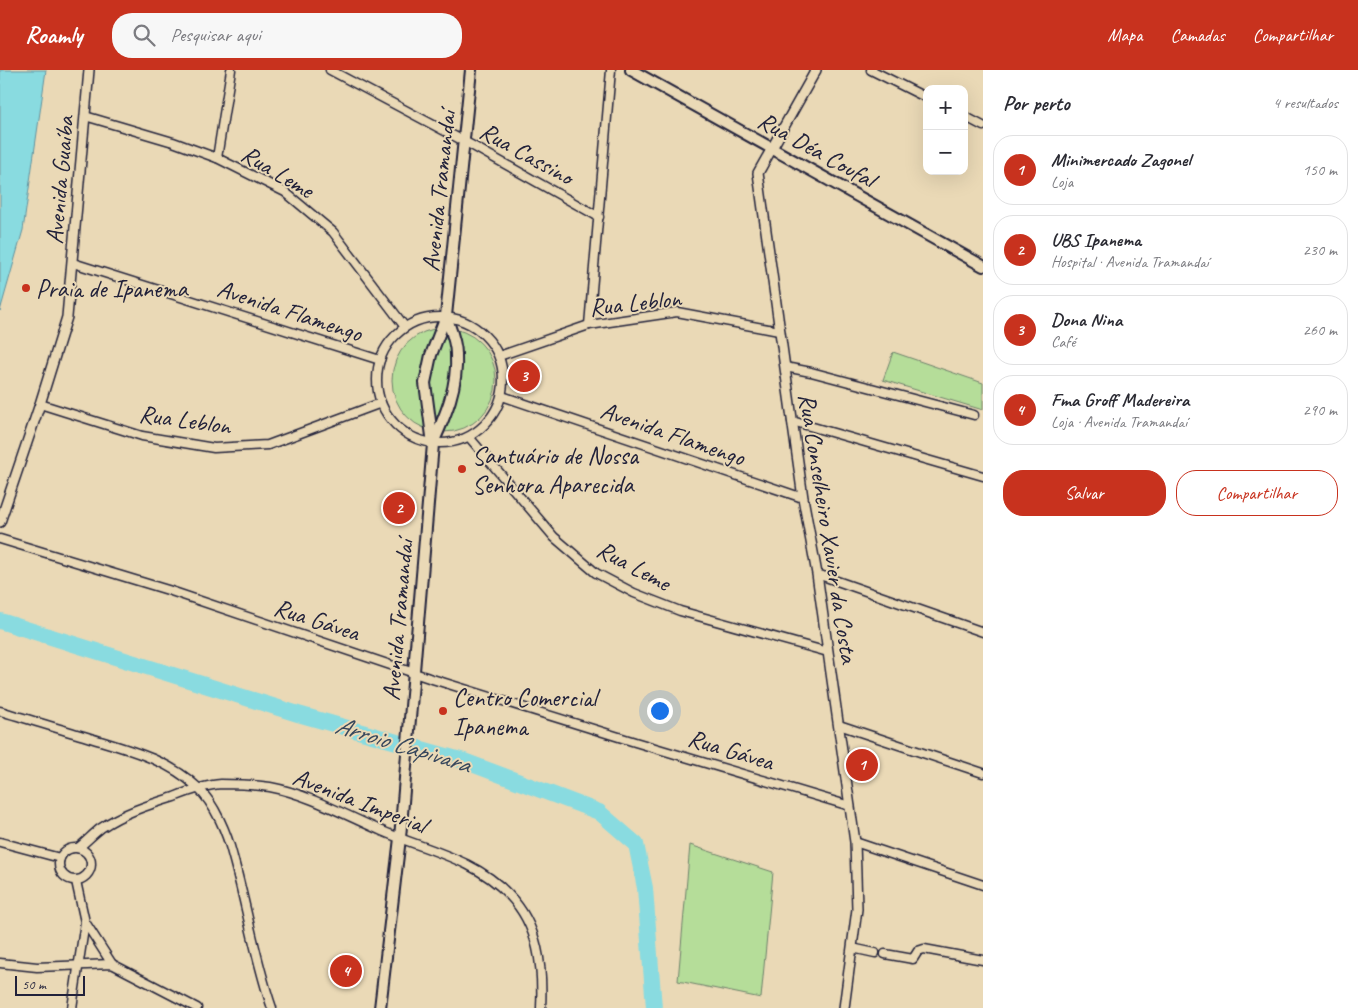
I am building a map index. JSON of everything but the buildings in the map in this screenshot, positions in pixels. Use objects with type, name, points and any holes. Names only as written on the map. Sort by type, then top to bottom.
[{"type":"main road","name":"Avenida Tramandaí","points":[[380,1008],[400,838],[433,444],[428,414],[425,383],[426,372],[446,316],[471,70]]},
{"type":"main road","name":"Rua Déa Coufal","points":[[631,70],[983,266]]},
{"type":"main road","name":"Avenida Tramandaí","points":[[433,444],[453,396],[456,367],[455,346],[446,316]]},
{"type":"main road","points":[[436,344],[439,341],[445,340],[455,346]]},
{"type":"main road","points":[[428,414],[436,422],[444,419]]},
{"type":"street","name":"Avenida Guaíba","points":[[0,522],[67,317],[89,70]]},
{"type":"street","points":[[217,158],[231,70]]},
{"type":"street","name":"Rua Cassino","points":[[330,70],[464,141],[599,216]]},
{"type":"street","points":[[589,325],[612,70]]},
{"type":"street","name":"Rua Conselheiro Xavier da Costa","points":[[816,70],[758,173],[803,498],[828,652],[855,842],[856,909],[844,1008]]},
{"type":"street","points":[[871,70],[923,96]]},
{"type":"street","name":"Rua Leme","points":[[85,116],[173,142],[217,158],[285,192],[333,232],[405,327]]},
{"type":"street","points":[[968,118],[983,126]]},
{"type":"street","name":"Avenida Flamengo","points":[[73,263],[380,360]]},
{"type":"street","name":"Rua Leblon","points":[[499,356],[589,325],[677,312],[779,331]]},
{"type":"street","points":[[446,316],[470,324],[489,339],[499,356],[504,376],[502,396],[496,412],[485,426],[469,437],[452,443],[433,444],[416,439],[401,430],[389,418],[381,403],[376,380],[380,360],[390,341],[405,327],[424,318],[446,316]]},
{"type":"street","points":[[785,367],[974,415]]},
{"type":"street","name":"Avenida Flamengo","points":[[502,396],[803,498]]},
{"type":"street","name":"Rua Leblon","points":[[40,404],[142,436],[214,448],[268,445],[381,403]]},
{"type":"street","points":[[792,421],[983,476]]},
{"type":"street","name":"Rua Leme","points":[[469,437],[554,537],[596,573],[634,593],[680,611],[828,652]]},
{"type":"street","name":"Rua Gávea","points":[[0,539],[168,590],[414,672],[638,743],[850,806]]},
{"type":"street","points":[[816,574],[983,632]]},
{"type":"street","points":[[0,711],[103,742],[161,762],[182,774],[198,788],[209,802],[222,826],[233,855],[261,976],[272,1008]]},
{"type":"street","points":[[838,725],[983,773]]},
{"type":"street","name":"Avenida Imperial","points":[[78,848],[101,829],[134,810],[198,788],[221,784],[270,787],[317,801],[400,838],[470,865],[491,878],[510,896],[531,925],[539,952],[542,990],[541,1008]]},
{"type":"street","points":[[0,842],[60,858]]},
{"type":"street","points":[[855,842],[983,885]]},
{"type":"street","points":[[71,848],[78,848],[90,858],[91,866],[89,873],[76,881],[68,879],[62,874],[59,866],[60,858],[64,852],[71,848]]},
{"type":"street","points":[[76,881],[86,922],[112,964]]},
{"type":"street","points":[[72,1008],[86,922]]},
{"type":"street","points":[[852,948],[875,953]]},
{"type":"street","points":[[885,954],[913,959],[918,951],[924,949],[983,960]]},
{"type":"street","points":[[0,963],[37,967],[112,964],[197,1008]]},
{"type":"green space","points":[[444,328],[464,332],[481,343],[492,360],[496,380],[492,400],[481,417],[464,428],[444,432],[424,428],[407,417],[396,400],[392,380],[396,360],[407,343],[424,332]]},
{"type":"green space","points":[[893,352],[983,383],[983,410],[883,380]]},
{"type":"green space","points":[[690,845],[773,872],[761,998],[678,981]]},
{"type":"water","points":[[0,70],[46,70],[23,230],[0,311]]},
{"type":"waterway","name":"Arroio Capivara","points":[[0,621],[298,714],[464,761],[599,812],[636,844],[645,888],[654,1008]]},
{"type":"place","name":"Praia de Ipanema","points":[[26,288]]},
{"type":"place","name":"Dona Nina","points":[[524,376]]},
{"type":"place","name":"Santuário de Nossa Senhora Aparecida","points":[[462,469]]},
{"type":"place","name":"UBS Ipanema","points":[[399,508]]},
{"type":"place","name":"Centro Comercial Ipanema","points":[[443,711]]},
{"type":"place","name":"Minimercado Zagonel","points":[[862,765]]},
{"type":"place","name":"Fma Groff Madereira","points":[[346,971]]}]
